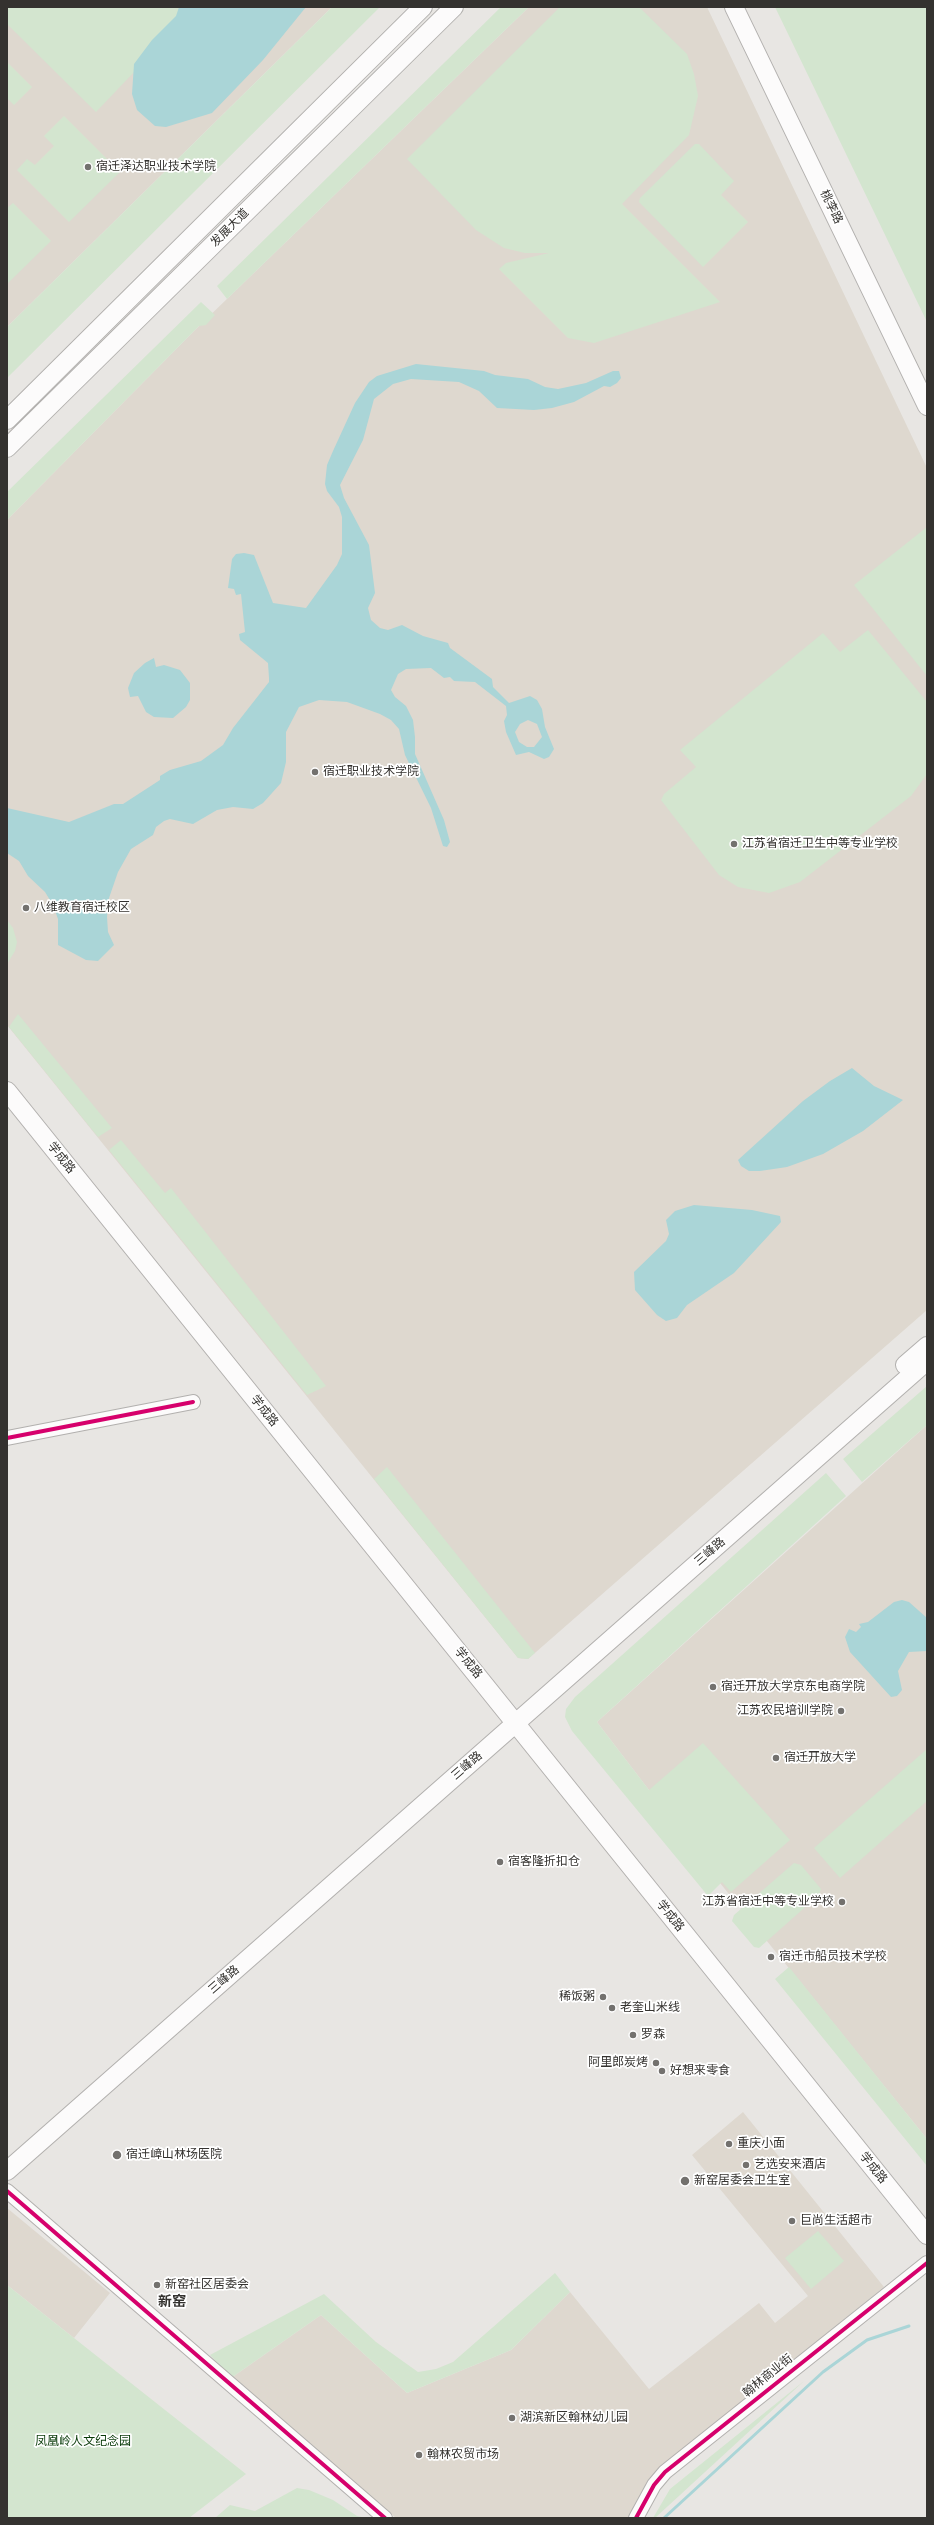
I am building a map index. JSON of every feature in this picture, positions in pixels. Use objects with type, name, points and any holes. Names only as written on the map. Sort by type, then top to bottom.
[{"type":"main road","name":"发展大道","points":[[7,420],[423,7]]},
{"type":"main road","name":"发展大道","points":[[7,448],[454,7]]},
{"type":"main road","name":"桃李路","points":[[734,7],[927,406]]},
{"type":"main road","name":"桃李路","points":[[746,7],[927,378]]},
{"type":"main road","name":"学成路","points":[[7,1090],[927,2251]]},
{"type":"main road","name":"学成路","points":[[7,1109],[927,2235]]},
{"type":"main road","name":"三峰路","points":[[7,2171],[927,1346]]},
{"type":"main road","name":"三峰路","points":[[7,2155],[927,1361]]},
{"type":"street","points":[[7,1438],[194,1402]]},
{"type":"street","points":[[7,2191],[385,2518]]},
{"type":"street","name":"翰林商业街","points":[[636,2518],[654,2485],[665,2472],[927,2263]]},
{"type":"shaded area","name":"宿迁泽达职业技术学院","points":[[7,7],[332,7],[7,327]]},
{"type":"shaded area","points":[[529,7],[707,7],[927,468],[927,1310],[528,1659],[518,1658],[7,1025],[7,520],[199,326]]},
{"type":"shaded area","name":"宿迁开放大学","points":[[927,1425],[927,2139],[720,1883],[597,1722]]},
{"type":"shaded area","points":[[743,2112],[884,2287],[659,2469],[632,2518],[396,2518],[231,2378],[321,2315],[407,2393],[511,2350],[570,2292],[649,2389],[759,2303],[775,2323],[808,2296],[692,2155]]},
{"type":"shaded area","points":[[7,2208],[110,2293],[74,2338],[7,2285]]},
{"type":"green space","points":[[7,7],[196,7],[96,112],[7,24]]},
{"type":"green space","points":[[332,7],[380,7],[7,378],[7,327]]},
{"type":"green space","points":[[501,7],[529,7],[227,299],[217,286]]},
{"type":"green space","points":[[560,7],[639,7],[687,54],[694,74],[698,96],[689,135],[622,204],[720,302],[594,343],[568,338],[499,269],[506,263],[549,253],[525,253],[504,248],[476,230],[407,159]]},
{"type":"green space","points":[[775,7],[927,7],[927,322],[834,129]]},
{"type":"green space","points":[[7,62],[32,87],[14,105],[7,98]]},
{"type":"green space","points":[[64,116],[120,172],[69,222],[17,170],[27,159],[35,165],[54,146],[44,136]]},
{"type":"green space","points":[[695,144],[699,144],[734,181],[721,195],[748,222],[703,267],[639,202],[640,198]]},
{"type":"green space","points":[[13,203],[51,241],[7,284],[7,208]]},
{"type":"green space","points":[[201,302],[215,315],[206,325],[199,326],[7,520],[7,492]]},
{"type":"green space","points":[[927,527],[927,676],[854,585]]},
{"type":"green space","points":[[868,630],[927,702],[927,774],[911,796],[800,882],[769,893],[738,887],[719,875],[661,800],[664,794],[696,767],[680,750],[823,633],[840,652]]},
{"type":"green space","points":[[7,920],[13,928],[17,942],[15,951],[7,964]]},
{"type":"green space","points":[[18,1014],[112,1128],[98,1137],[9,1027]]},
{"type":"green space","points":[[121,1140],[165,1193],[171,1188],[326,1386],[307,1395],[109,1150]]},
{"type":"green space","points":[[927,1386],[927,1425],[862,1482],[843,1459]]},
{"type":"green space","points":[[387,1467],[535,1653],[528,1659],[518,1658],[374,1479]]},
{"type":"green space","points":[[826,1473],[846,1496],[597,1722],[649,1790],[703,1743],[790,1840],[731,1892],[722,1882],[708,1896],[572,1731],[565,1717],[566,1709],[575,1697]]},
{"type":"green space","points":[[927,1749],[927,1801],[840,1878],[814,1848]]},
{"type":"green space","points":[[794,1863],[801,1865],[821,1889],[819,1895],[759,1948],[754,1947],[732,1921],[734,1915]]},
{"type":"green space","points":[[789,1967],[927,2139],[927,2166],[775,1979]]},
{"type":"green space","points":[[818,2231],[844,2261],[811,2289],[785,2258]]},
{"type":"green space","points":[[555,2273],[570,2292],[511,2350],[407,2393],[321,2315],[231,2378],[210,2355],[324,2294],[376,2342],[418,2372],[436,2369],[453,2362]]},
{"type":"green space","name":"凤凰岭人文纪念园","points":[[7,2285],[246,2474],[189,2518],[7,2518]]},
{"type":"green space","points":[[804,2381],[655,2518],[653,2518],[670,2489]]},
{"type":"green space","points":[[297,2488],[309,2490],[333,2500],[357,2516],[367,2518],[215,2518],[230,2505],[255,2511]]},
{"type":"water","points":[[179,7],[306,7],[263,60],[212,113],[166,127],[155,126],[137,110],[132,94],[134,64],[152,40],[176,16]]},
{"type":"water","points":[[416,364],[484,371],[495,375],[528,379],[545,387],[558,389],[586,383],[613,371],[619,371],[621,378],[617,383],[610,387],[604,386],[574,402],[552,408],[534,410],[497,408],[479,391],[459,382],[411,379],[393,384],[374,399],[363,440],[340,485],[344,498],[369,545],[375,593],[368,608],[371,620],[380,628],[388,630],[402,625],[423,636],[448,643],[450,648],[492,679],[493,687],[509,703],[530,696],[537,700],[542,709],[545,727],[554,749],[549,757],[544,759],[529,752],[516,755],[506,732],[504,721],[507,715],[506,706],[475,682],[454,681],[450,677],[444,678],[431,668],[406,669],[398,674],[391,690],[395,697],[406,706],[413,720],[415,754],[444,820],[450,842],[447,847],[443,846],[431,808],[405,755],[399,729],[391,720],[380,714],[347,702],[319,700],[299,707],[286,732],[286,762],[281,783],[263,803],[253,809],[233,807],[217,810],[193,824],[170,819],[164,821],[156,827],[153,835],[131,849],[118,872],[109,898],[107,917],[108,932],[114,945],[98,961],[86,960],[58,945],[58,919],[53,905],[45,892],[28,876],[19,861],[7,853],[7,808],[69,822],[114,804],[123,804],[160,780],[160,776],[170,770],[201,761],[223,745],[233,728],[269,682],[268,663],[240,640],[239,634],[245,632],[241,594],[236,595],[234,589],[228,588],[232,559],[236,554],[244,553],[254,555],[273,603],[306,608],[337,565],[342,554],[342,517],[339,507],[327,491],[325,484],[327,465],[355,403],[369,382],[377,376]],"holes":[[[528,720],[537,724],[542,737],[534,747],[527,747],[519,742],[515,732],[520,724]]]},
{"type":"water","points":[[154,658],[156,667],[164,665],[180,670],[190,683],[190,700],[186,707],[173,718],[154,717],[146,712],[138,696],[130,697],[128,688],[134,673],[145,663]]},
{"type":"water","points":[[852,1068],[874,1086],[903,1100],[863,1131],[823,1154],[787,1167],[760,1171],[749,1171],[741,1166],[738,1160],[803,1101],[830,1081]]},
{"type":"water","points":[[694,1205],[752,1210],[780,1216],[781,1222],[734,1273],[687,1305],[677,1318],[666,1321],[657,1315],[635,1290],[634,1272],[666,1241],[669,1234],[666,1220],[675,1211]]},
{"type":"water","points":[[902,1600],[909,1602],[927,1618],[927,1651],[909,1652],[898,1671],[902,1690],[897,1696],[891,1697],[850,1652],[845,1637],[849,1629],[856,1632],[861,1627],[859,1624],[868,1622],[894,1602]]},
{"type":"waterway","points":[[664,2518],[823,2372],[867,2340],[909,2326]]},
{"type":"cycle path","points":[[7,1438],[193,1402]]},
{"type":"cycle path","points":[[7,2191],[385,2518]]},
{"type":"cycle path","points":[[636,2518],[654,2485],[665,2472],[927,2263]]},
{"type":"place","name":"宿迁泽达职业技术学院","points":[[88,167]]},
{"type":"place","name":"宿迁职业技术学院","points":[[315,772]]},
{"type":"place","name":"江苏省宿迁卫生中等专业学校","points":[[734,844]]},
{"type":"place","name":"八维教育宿迁校区","points":[[26,908]]},
{"type":"place","name":"宿迁开放大学京东电商学院","points":[[713,1687]]},
{"type":"place","name":"江苏农民培训学院","points":[[841,1711]]},
{"type":"place","name":"宿迁开放大学","points":[[776,1758]]},
{"type":"place","name":"宿客隆折扣仓","points":[[500,1862]]},
{"type":"place","name":"江苏省宿迁中等专业学校","points":[[842,1902]]},
{"type":"place","name":"宿迁市船员技术学校","points":[[771,1957]]},
{"type":"place","name":"稀饭粥","points":[[603,1997]]},
{"type":"place","name":"老奎山米线","points":[[612,2008]]},
{"type":"place","name":"罗森","points":[[633,2035]]},
{"type":"place","name":"阿里郎炭烤","points":[[656,2063]]},
{"type":"place","name":"好想来零食","points":[[662,2071]]},
{"type":"place","name":"重庆小面","points":[[729,2144]]},
{"type":"place","name":"宿迁嶂山林场医院","points":[[117,2155]]},
{"type":"place","name":"艺选安来酒店","points":[[746,2165]]},
{"type":"place","name":"新窑居委会卫生室","points":[[685,2181]]},
{"type":"place","name":"巨尚生活超市","points":[[792,2221]]},
{"type":"place","name":"新窑社区居委会","points":[[157,2285]]},
{"type":"place","name":"湖滨新区翰林幼儿园","points":[[512,2418]]},
{"type":"place","name":"翰林农贸市场","points":[[419,2455]]},
{"type":"district","name":"新窑","points":[[172,2302]]}]
